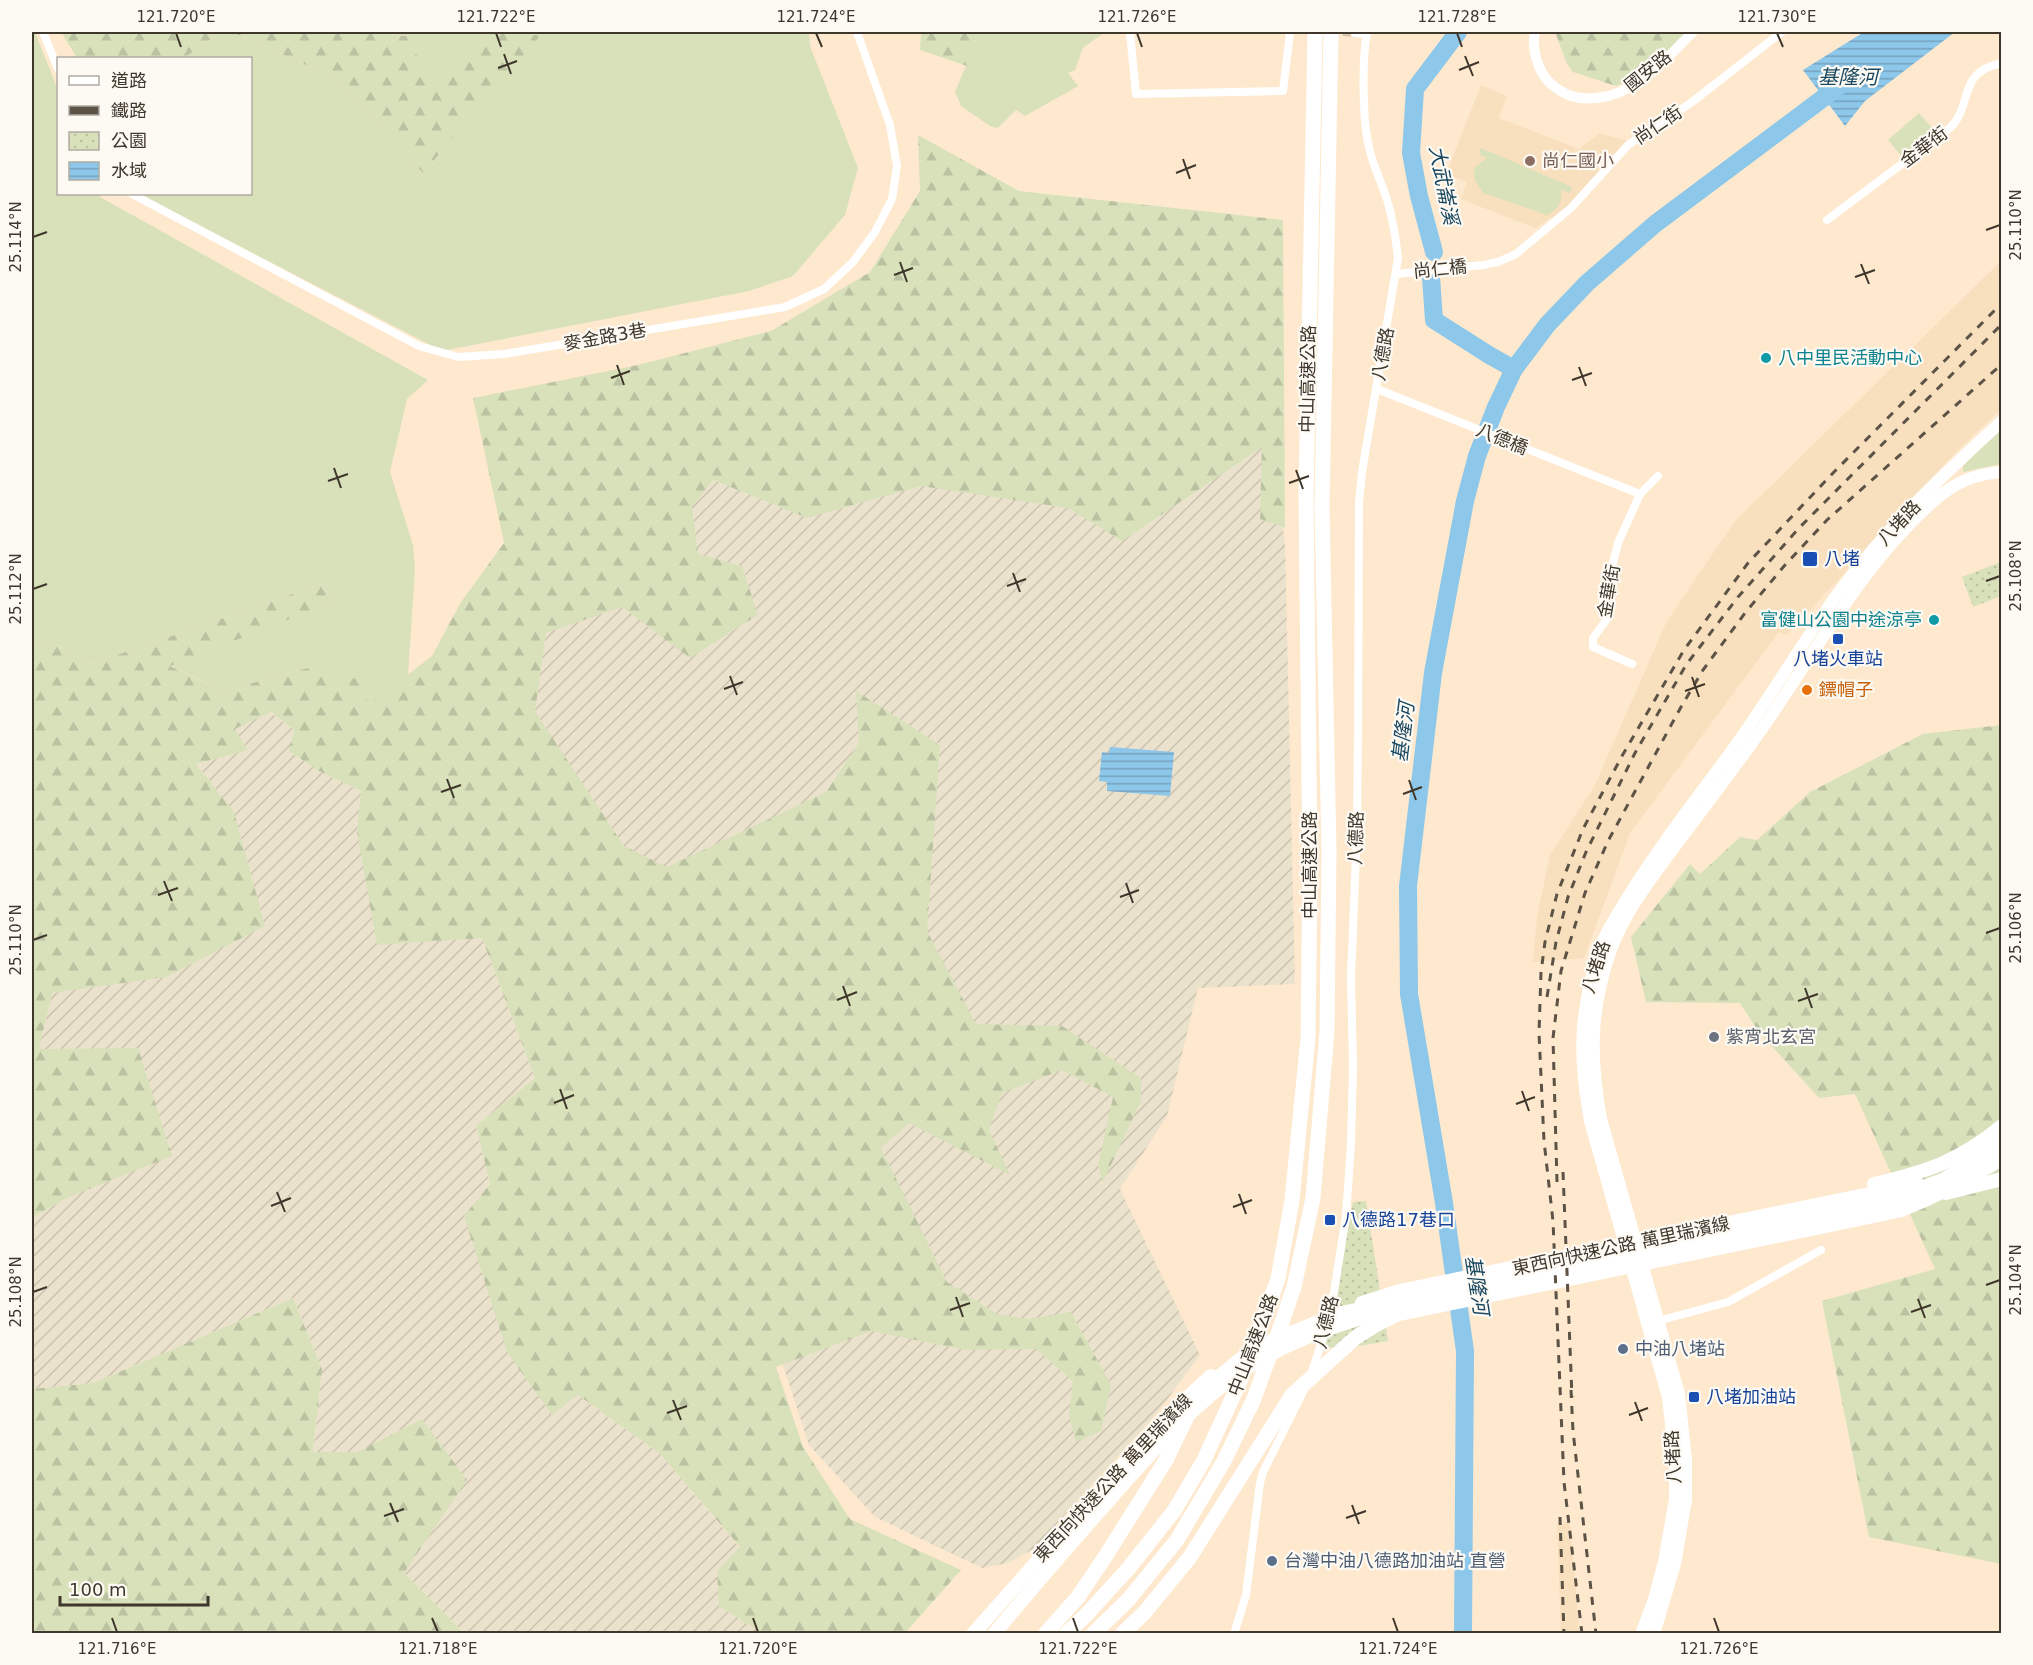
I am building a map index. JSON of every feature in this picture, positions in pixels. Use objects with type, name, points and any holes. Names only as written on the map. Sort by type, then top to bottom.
[{"type":"highway","name":"中山高速公路","points":[[1066,1634],[1086,1616],[1128,1569],[1174,1510],[1204,1460],[1241,1379],[1278,1280],[1292,1200],[1308,1038],[1310,856],[1306,495],[1315,32]]},
{"type":"highway","name":"中山高速公路","points":[[1093,1634],[1128,1600],[1177,1540],[1224,1461],[1253,1401],[1294,1287],[1313,1198],[1327,1032],[1329,852],[1322,506],[1331,32]]},
{"type":"highway","points":[[1330,60],[1347,32]]},
{"type":"highway","points":[[1713,1228],[1918,1173],[1951,1161],[2001,1126]]},
{"type":"highway","points":[[1122,1634],[1145,1612],[1190,1557],[1292,1395],[1355,1338],[1377,1324],[1397,1314],[1899,1203],[1944,1180],[2001,1143]]},
{"type":"highway","points":[[1045,1634],[1078,1597],[1166,1460],[1193,1404],[1205,1389],[1239,1361],[1270,1342],[1339,1314],[1899,1203],[1930,1199],[1958,1185],[2001,1158]]},
{"type":"highway","name":"東西向快速公路 萬里瑞濱線","points":[[973,1634],[1178,1405],[1201,1383],[1242,1352],[1269,1337],[1305,1321],[1400,1291],[1713,1228],[1978,1172],[2001,1165]]},
{"type":"highway","name":"東西向快速公路 萬里瑞濱線","points":[[994,1634],[1164,1439],[1200,1405],[1257,1362],[1299,1341],[1344,1323],[1394,1308],[1980,1186],[2001,1179]]},
{"type":"main road","name":"八堵路","points":[[1641,1634],[1664,1562],[1675,1499],[1675,1461],[1668,1397],[1590,1121],[1584,1088],[1582,1023],[1588,989],[1601,945],[1644,870],[1751,726],[1888,533],[2001,421]]},
{"type":"main road","name":"八堵路","points":[[1653,1634],[1675,1564],[1686,1500],[1686,1460],[1679,1394],[1601,1119],[1597,1097],[1593,1059],[1593,1023],[1611,949],[1624,920],[1653,877],[1760,732],[1848,589],[1935,500],[1953,485],[1971,477],[2001,472]]},
{"type":"street","points":[[43,32],[57,67]]},
{"type":"street","name":"麥金路3巷","points":[[134,195],[419,346],[458,357],[504,354],[785,307],[824,289],[853,262],[875,231],[892,199],[897,166],[891,126],[857,32]]},
{"type":"street","points":[[1130,32],[1136,94],[1283,91],[1290,32]]},
{"type":"street","points":[[1347,32],[1367,33]]},
{"type":"street","name":"國安路","points":[[1535,32],[1533,38],[1536,58],[1548,81],[1564,95],[1586,99],[1613,97],[1637,85],[1693,32]]},
{"type":"street","name":"尚仁街","points":[[1483,265],[1516,255],[1571,208],[1628,144],[1692,102],[1782,32]]},
{"type":"street","name":"八德路","points":[[1234,1634],[1246,1595],[1260,1483],[1263,1472],[1300,1400],[1324,1335],[1334,1292],[1346,1216],[1353,1066],[1351,977],[1357,830],[1359,503],[1398,258],[1396,233],[1368,141],[1364,64],[1367,33]]},
{"type":"street","name":"金華街","points":[[1827,220],[1950,128],[1961,114],[1968,86],[1974,78],[1990,66],[2001,63]]},
{"type":"street","name":"尚仁橋","points":[[1396,274],[1483,265]]},
{"type":"street","name":"八德橋","points":[[1377,389],[1640,494]]},
{"type":"street","name":"金華街","points":[[1632,664],[1593,647],[1593,638],[1608,619],[1602,606],[1618,543],[1640,494],[1658,476]]},
{"type":"street","points":[[1658,1321],[1728,1302],[1821,1250]]},
{"type":"shaded area","name":"尚仁國小","points":[[1481,85],[1507,96],[1499,118],[1579,149],[1600,133],[1627,141],[1567,207],[1535,228],[1461,199],[1467,182],[1446,174]]},
{"type":"shaded area","points":[[2001,261],[2001,409],[1954,454],[1787,635],[1779,632],[1630,833],[1584,958],[1533,962],[1537,917],[1550,855],[1594,787],[1667,621],[1735,521]]},
{"type":"shaded area","points":[[1269,419],[1285,543],[1295,984],[1198,988],[1167,1116],[1120,1189],[1200,1355],[1157,1413],[1035,1548],[1008,1563],[982,1568],[875,1517],[809,1445],[777,1347],[510,721],[549,563],[784,425]]},
{"type":"shaded area","points":[[270,712],[294,730],[319,771],[361,791],[482,938],[535,1078],[476,1126],[490,1184],[464,1216],[578,1395],[660,1454],[740,1548],[719,1606],[762,1633],[464,1633],[404,1573],[422,1419],[357,1452],[313,1453],[322,1369],[293,1298],[93,1383],[32,1389],[32,1218],[67,1198],[39,1049],[52,992],[166,977],[234,812],[196,764],[248,750],[235,729]]},
{"type":"shaded area","points":[[1569,1519],[1579,1633],[1561,1633],[1557,1521],[1561,1526]]},
{"type":"green space","points":[[32,32],[35,32],[57,87],[57,195],[99,195],[428,380],[407,399],[390,472],[413,545],[415,568],[408,675],[368,705],[308,668],[223,691],[169,665],[336,601],[321,584],[91,664],[48,641],[32,642]]},
{"type":"green space","points":[[61,32],[221,32],[185,57],[76,57]]},
{"type":"green space","points":[[221,32],[232,32],[335,78],[423,173],[539,36],[520,32],[809,32],[810,46],[858,168],[845,215],[793,276],[749,291],[442,351],[141,195],[252,195],[252,57],[185,57]]},
{"type":"green space","points":[[232,32],[370,32],[406,36],[436,88],[489,32],[520,32],[540,36],[423,173],[335,78]]},
{"type":"green space","points":[[370,32],[489,32],[436,89],[406,36]]},
{"type":"green space","points":[[921,32],[980,32],[967,66],[920,50]]},
{"type":"green space","points":[[980,32],[1105,32],[1083,48],[1075,70],[1068,73],[1078,86],[1025,116],[1016,110],[998,128],[990,126],[961,106],[955,92]]},
{"type":"green space","points":[[1555,32],[1693,32],[1652,70],[1616,86],[1573,72],[1567,64]]},
{"type":"green space","points":[[1919,113],[1934,130],[1902,157],[1888,140]]},
{"type":"green space","points":[[918,135],[1019,191],[1283,220],[1285,528],[1260,519],[1262,447],[1122,541],[1068,508],[921,486],[807,518],[713,480],[692,507],[698,554],[742,566],[758,615],[690,658],[622,607],[546,633],[535,711],[624,846],[667,867],[826,792],[859,743],[856,691],[940,745],[927,931],[976,1024],[1062,1026],[1141,1078],[1141,1101],[1103,1182],[1098,1165],[1113,1097],[1062,1070],[1002,1093],[989,1130],[1010,1175],[909,1123],[881,1148],[947,1282],[997,1314],[1028,1319],[1071,1312],[1111,1385],[1101,1431],[1076,1442],[1069,1415],[1073,1381],[1036,1349],[965,1350],[871,1331],[776,1367],[803,1447],[850,1519],[961,1570],[905,1633],[762,1633],[719,1606],[717,1571],[740,1547],[660,1454],[578,1395],[552,1415],[507,1352],[464,1216],[490,1184],[476,1126],[535,1078],[482,938],[377,945],[357,832],[361,791],[319,771],[289,751],[294,730],[271,712],[235,729],[248,750],[196,764],[234,812],[265,926],[166,977],[52,993],[39,1049],[138,1048],[172,1156],[67,1198],[32,1218],[32,642],[48,641],[91,664],[321,584],[336,601],[170,666],[223,691],[308,668],[361,680],[368,705],[432,656],[461,602],[504,543],[473,398],[638,365],[771,331],[870,272],[920,191]]},
{"type":"green space","points":[[1481,148],[1572,187],[1570,193],[1561,190],[1559,205],[1547,215],[1483,193],[1475,181],[1474,168],[1487,158],[1479,154]]},
{"type":"green space","points":[[2001,428],[2001,464],[1963,472],[1963,466]]},
{"type":"green space","points":[[2001,562],[2001,596],[1973,607],[1962,577]]},
{"type":"green space","points":[[2001,725],[2001,1564],[1869,1537],[1822,1301],[1935,1269],[1855,1094],[1819,1098],[1758,1031],[1740,1003],[1646,1002],[1631,937],[1690,864],[1700,874],[1740,837],[1757,840],[1810,792],[1923,734]]},
{"type":"green space","points":[[1366,1201],[1388,1341],[1353,1347],[1320,1348],[1353,1202]]},
{"type":"green space","points":[[293,1298],[322,1369],[313,1452],[357,1452],[422,1419],[467,1480],[404,1573],[464,1633],[32,1633],[32,1389],[93,1383]]},
{"type":"water","name":"基隆河","points":[[1864,32],[1955,32],[1865,101],[1845,126],[1803,70]]},
{"type":"water","points":[[1110,747],[1174,752],[1170,796],[1107,791],[1107,782],[1099,781],[1102,752],[1109,753]]},
{"type":"waterway","name":"大武崙溪","points":[[1434,252],[1419,196],[1411,153],[1415,89],[1458,32]]},
{"type":"waterway","name":"基隆河","points":[[1463,1634],[1465,1351],[1444,1203],[1409,994],[1408,886],[1433,673],[1465,501],[1477,456],[1496,407],[1514,369],[1547,325],[1587,283],[1655,224],[1842,84]]},
{"type":"waterway","name":"大武崙溪","points":[[1431,277],[1434,320],[1514,369]]},
{"type":"tunnel","points":[[1343,32],[1355,33]]},
{"type":"railway","points":[[1582,1634],[1564,1482],[1553,1221],[1544,1141],[1539,1033],[1541,972],[1545,942],[1557,894],[1583,829],[1622,756],[1684,650],[1748,563],[1834,472],[2002,303]]},
{"type":"railway","points":[[1547,997],[1556,942],[1568,897],[1586,852],[1635,753],[1686,665],[1738,597],[1799,528],[2002,324]]},
{"type":"railway","points":[[1557,1182],[1553,1038],[1561,971],[1585,893],[1608,841],[1703,670],[1745,613],[1827,520],[2002,364]]},
{"type":"railway","points":[[1563,1172],[1572,1397]]},
{"type":"railway","points":[[1571,1390],[1573,1431],[1596,1634]]},
{"type":"railway","points":[[1560,1517],[1564,1634]]},
{"type":"place","name":"尚仁國小","points":[[1530,161]]},
{"type":"place","name":"八中里民活動中心","points":[[1766,358]]},
{"type":"place","name":"八堵","points":[[1810,559]]},
{"type":"place","name":"富健山公園中途涼亭","points":[[1934,620]]},
{"type":"place","name":"八堵火車站","points":[[1838,639]]},
{"type":"place","name":"鏢帽子","points":[[1807,690]]},
{"type":"place","name":"紫宵北玄宮","points":[[1714,1037]]},
{"type":"place","name":"八德路17巷口","points":[[1330,1220]]},
{"type":"place","name":"中油八堵站","points":[[1623,1349]]},
{"type":"place","name":"八堵加油站","points":[[1694,1397]]},
{"type":"place","name":"台灣中油八德路加油站 直營","points":[[1272,1561]]}]
